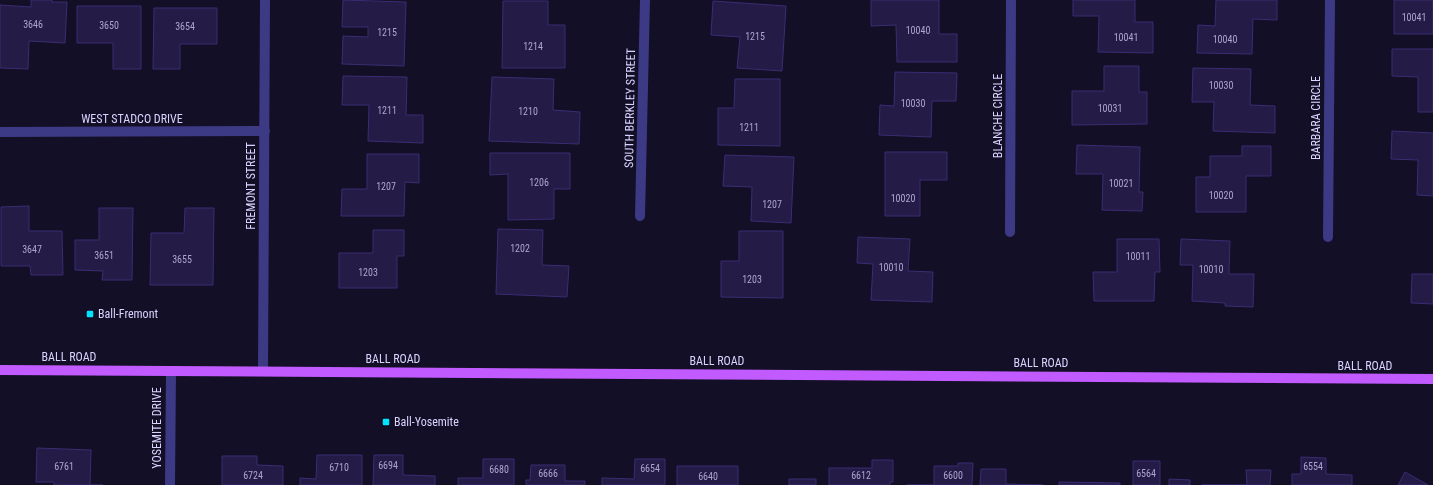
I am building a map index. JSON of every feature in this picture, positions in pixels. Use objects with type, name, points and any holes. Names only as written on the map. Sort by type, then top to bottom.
[{"type":"main road","name":"BALL ROAD","points":[[0,370],[1433,379]]},
{"type":"street","name":"FREMONT STREET","points":[[263,371],[266,0]]},
{"type":"street","name":"SOUTH BERKLEY STREET","points":[[640,216],[645,0]]},
{"type":"street","name":"BLANCHE CIRCLE","points":[[1010,232],[1011,0]]},
{"type":"street","name":"BARBARA CIRCLE","points":[[1328,237],[1330,0]]},
{"type":"street","name":"WEST STADCO DRIVE","points":[[0,132],[265,131]]},
{"type":"street","name":"YOSEMITE DRIVE","points":[[170,485],[171,371]]},
{"type":"building","points":[[31,0],[67,2],[65,43],[29,41],[28,69],[0,68],[0,5],[31,7]]},
{"type":"building","points":[[343,0],[406,2],[404,66],[342,64],[343,36],[368,37],[368,27],[342,27]]},
{"type":"building","points":[[871,0],[939,0],[939,34],[957,34],[957,62],[897,62],[896,25],[871,26]]},
{"type":"building","points":[[1073,0],[1135,0],[1135,22],[1153,22],[1153,53],[1098,52],[1099,16],[1073,16]]},
{"type":"building","points":[[1216,0],[1277,0],[1277,20],[1253,19],[1252,54],[1197,53],[1198,25],[1215,26]]},
{"type":"building","points":[[1394,0],[1433,0],[1433,34],[1394,34]]},
{"type":"building","points":[[503,1],[548,1],[548,25],[565,25],[565,68],[502,68]]},
{"type":"building","points":[[713,1],[786,6],[782,71],[737,68],[740,37],[711,35]]},
{"type":"building","points":[[77,6],[141,6],[141,69],[113,69],[113,43],[77,43]]},
{"type":"building","points":[[154,8],[217,8],[217,44],[180,44],[180,69],[153,69]]},
{"type":"building","points":[[1392,49],[1433,49],[1433,112],[1418,112],[1418,77],[1392,76]]},
{"type":"building","points":[[1104,66],[1139,66],[1139,92],[1147,92],[1147,124],[1072,125],[1072,91],[1104,91]]},
{"type":"building","points":[[1193,68],[1251,69],[1250,105],[1275,106],[1275,133],[1213,131],[1214,102],[1192,102]]},
{"type":"building","points":[[895,72],[957,73],[956,101],[932,101],[931,137],[879,135],[880,105],[894,106]]},
{"type":"building","points":[[343,76],[407,77],[406,115],[423,115],[423,143],[368,141],[369,105],[342,105]]},
{"type":"building","points":[[492,77],[554,79],[553,110],[580,112],[579,144],[489,141]]},
{"type":"building","points":[[735,79],[780,79],[780,146],[718,145],[718,108],[734,108]]},
{"type":"building","points":[[1392,131],[1433,133],[1433,196],[1417,195],[1418,160],[1391,159]]},
{"type":"building","points":[[1077,145],[1140,147],[1139,192],[1143,192],[1142,211],[1102,210],[1103,174],[1076,174]]},
{"type":"building","points":[[1242,146],[1271,146],[1271,176],[1246,176],[1246,212],[1196,212],[1196,177],[1210,177],[1210,156],[1242,156]]},
{"type":"building","points":[[885,152],[947,152],[947,180],[920,180],[920,216],[885,216]]},
{"type":"building","points":[[490,153],[570,153],[570,189],[554,189],[554,219],[508,220],[508,174],[490,175]]},
{"type":"building","points":[[367,154],[419,154],[419,183],[405,182],[404,216],[341,216],[342,189],[367,189]]},
{"type":"building","points":[[725,155],[794,157],[791,223],[751,221],[752,187],[723,186]]},
{"type":"building","points":[[29,206],[29,231],[62,231],[63,275],[31,275],[30,266],[1,266],[1,207]]},
{"type":"building","points":[[99,208],[133,208],[132,280],[102,280],[103,271],[75,270],[75,240],[99,240]]},
{"type":"building","points":[[185,208],[214,208],[213,285],[150,285],[151,233],[184,233]]},
{"type":"building","points":[[498,229],[543,230],[542,265],[569,266],[567,297],[496,294]]},
{"type":"building","points":[[373,230],[404,230],[404,256],[397,256],[397,288],[339,288],[339,253],[373,253]]},
{"type":"building","points":[[739,231],[783,231],[783,298],[721,297],[721,261],[739,261]]},
{"type":"building","points":[[858,237],[910,239],[908,271],[933,272],[932,302],[871,300],[873,264],[857,263]]},
{"type":"building","points":[[1117,239],[1159,239],[1160,272],[1155,272],[1154,301],[1094,301],[1093,272],[1117,272]]},
{"type":"building","points":[[1181,239],[1230,241],[1229,274],[1254,274],[1253,307],[1225,306],[1225,303],[1192,301],[1193,265],[1180,265]]},
{"type":"building","points":[[1412,274],[1433,274],[1433,304],[1411,303]]},
{"type":"building","points":[[37,448],[91,450],[90,485],[54,485],[54,482],[36,482]]},
{"type":"building","points":[[317,455],[362,455],[362,485],[300,485],[300,478],[316,479]]},
{"type":"building","points":[[374,455],[403,455],[403,475],[435,476],[435,485],[373,485]]},
{"type":"building","points":[[222,456],[257,456],[257,465],[283,466],[283,485],[222,485]]},
{"type":"building","points":[[1301,457],[1326,458],[1326,474],[1352,475],[1352,485],[1292,485],[1292,474],[1301,474]]},
{"type":"building","points":[[483,459],[514,459],[514,485],[458,485],[458,478],[483,478]]},
{"type":"building","points":[[635,459],[665,459],[665,485],[602,485],[602,478],[634,479]]},
{"type":"building","points":[[872,460],[893,460],[893,482],[890,482],[890,485],[829,485],[829,468],[872,468]]},
{"type":"building","points":[[1133,461],[1160,461],[1160,485],[1133,485]]},
{"type":"building","points":[[958,463],[973,463],[972,485],[934,485],[934,466],[958,466]]},
{"type":"building","points":[[531,465],[565,465],[565,481],[585,481],[585,485],[526,485],[526,480],[530,480]]},
{"type":"building","points":[[677,466],[738,466],[738,485],[677,485]]},
{"type":"building","points":[[981,469],[1006,469],[1006,484],[1043,485],[980,485]]},
{"type":"building","points":[[1246,470],[1271,470],[1270,485],[1247,485]]},
{"type":"building","points":[[1405,472],[1428,485],[1398,485]]},
{"type":"building","points":[[789,479],[816,479],[816,485],[789,485]]},
{"type":"building","points":[[1169,479],[1190,480],[1190,485],[1169,485]]},
{"type":"building","points":[[1059,482],[1120,483],[1120,485],[1059,485]]},
{"type":"place","name":"Ball-Fremont","points":[[90,314]]},
{"type":"place","name":"Ball-Yosemite","points":[[386,422]]}]
